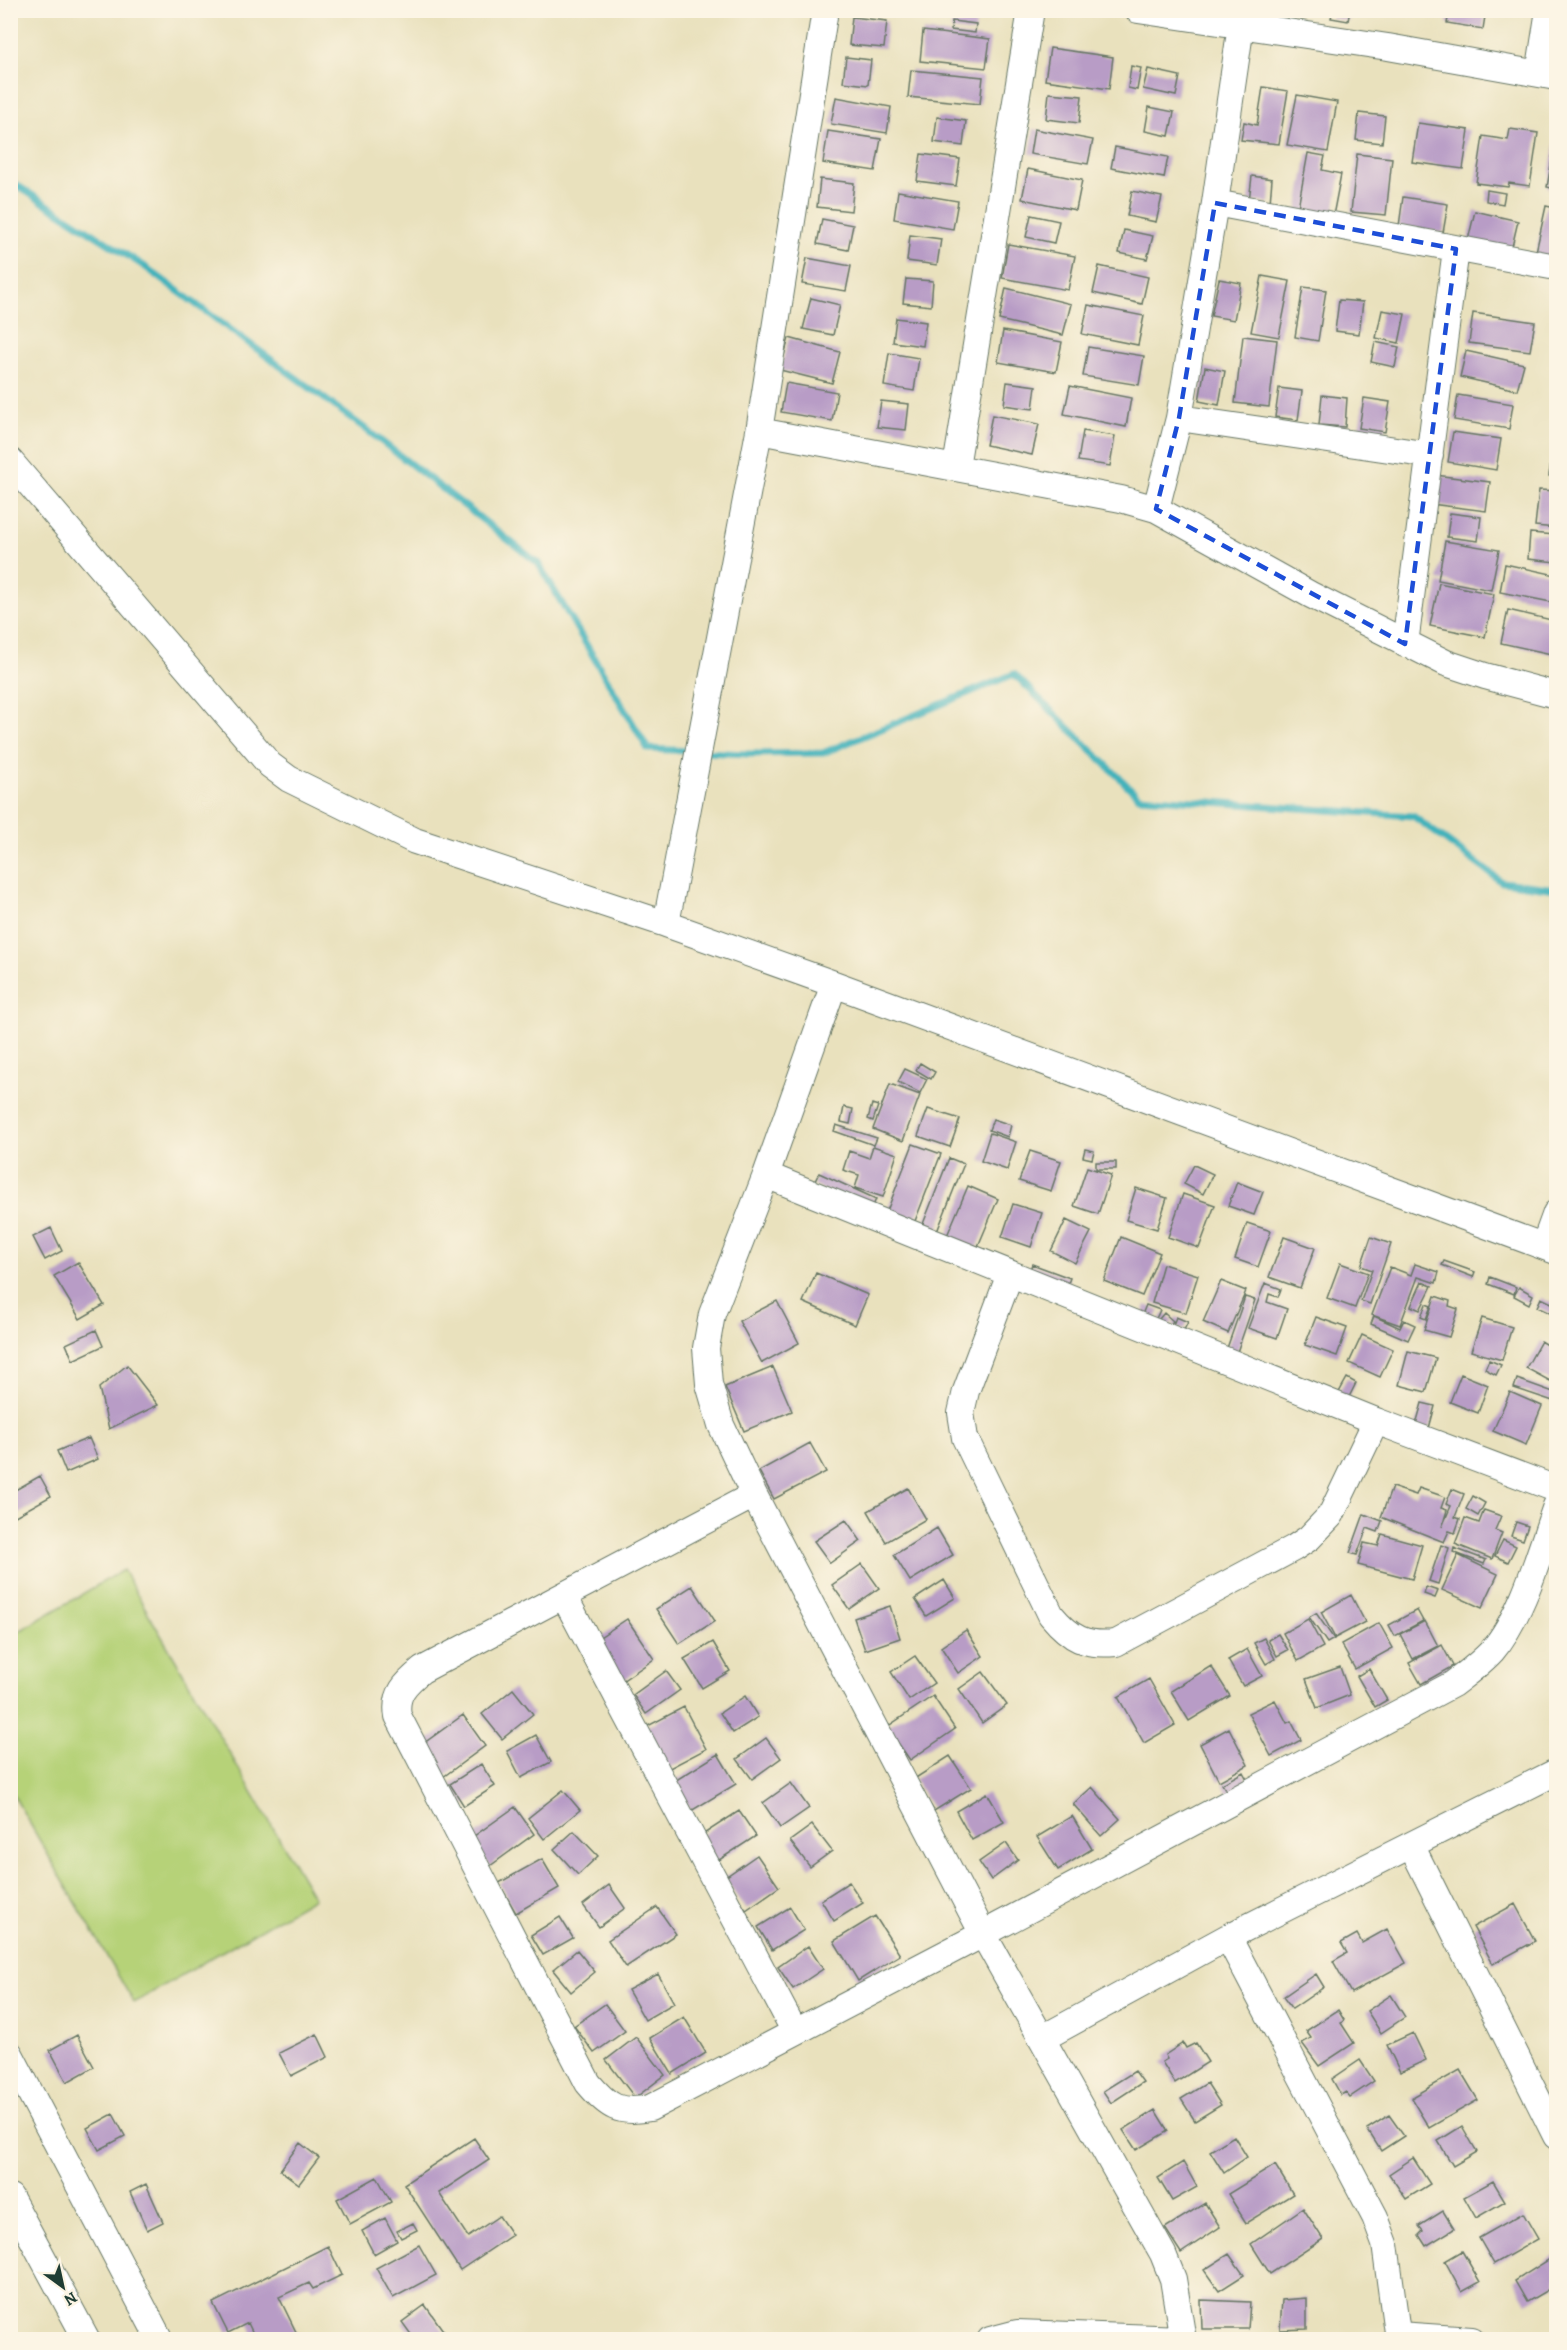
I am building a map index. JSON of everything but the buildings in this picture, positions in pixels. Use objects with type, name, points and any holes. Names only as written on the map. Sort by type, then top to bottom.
[{"type":"street","points":[[666,924],[759,431],[825,10]]},
{"type":"street","points":[[956,467],[1031,10]]},
{"type":"street","points":[[1138,10],[1388,47],[1548,76],[1549,10]]},
{"type":"street","points":[[1156,509],[1179,418],[1215,203],[1241,26]]},
{"type":"street","points":[[1215,203],[1557,267]]},
{"type":"street","points":[[1405,644],[1456,249]]},
{"type":"street","points":[[1179,418],[1430,455]]},
{"type":"street","points":[[759,431],[1121,499],[1156,509],[1301,590],[1405,644],[1456,667],[1557,695]]},
{"type":"street","points":[[10,461],[270,765],[289,780],[415,841],[666,924],[834,984],[1550,1249],[1557,1213]]},
{"type":"street","points":[[834,984],[766,1175],[712,1314],[706,1348],[709,1384],[721,1425],[754,1495],[983,1934],[1163,2254],[1173,2279],[1183,2339],[1017,2333],[990,2340]]},
{"type":"street","points":[[766,1175],[1376,1421],[1557,1489]]},
{"type":"street","points":[[1010,1274],[966,1391],[961,1413],[964,1438],[1051,1615],[1064,1630],[1085,1643],[1099,1645],[1116,1643],[1309,1538],[1331,1515],[1376,1421]]},
{"type":"street","points":[[754,1495],[422,1670],[400,1691],[396,1704],[398,1716],[588,2083],[602,2099],[614,2107],[631,2111],[650,2108],[1453,1684],[1493,1650],[1520,1605],[1557,1506]]},
{"type":"street","points":[[564,1596],[795,2032]]},
{"type":"street","points":[[1043,2038],[1228,1937],[1557,1772]]},
{"type":"street","points":[[1411,1845],[1557,2136]]},
{"type":"street","points":[[1228,1937],[1375,2217],[1386,2244],[1398,2337],[1472,2340]]},
{"type":"street","points":[[10,2054],[160,2340]]},
{"type":"street","points":[[10,2197],[87,2340]]},
{"type":"highlighted area","points":[[1215,203],[1456,249],[1405,644],[1156,509],[1179,418]]},
{"type":"green space","points":[[123,1570],[314,1898],[134,2003],[11,1791],[11,1636]]},
{"type":"waterway","points":[[10,181],[144,266],[363,427],[538,563],[648,749],[692,751]]},
{"type":"waterway","points":[[703,752],[823,753],[1014,674],[1139,797],[1413,816],[1502,882],[1556,889]]}]
